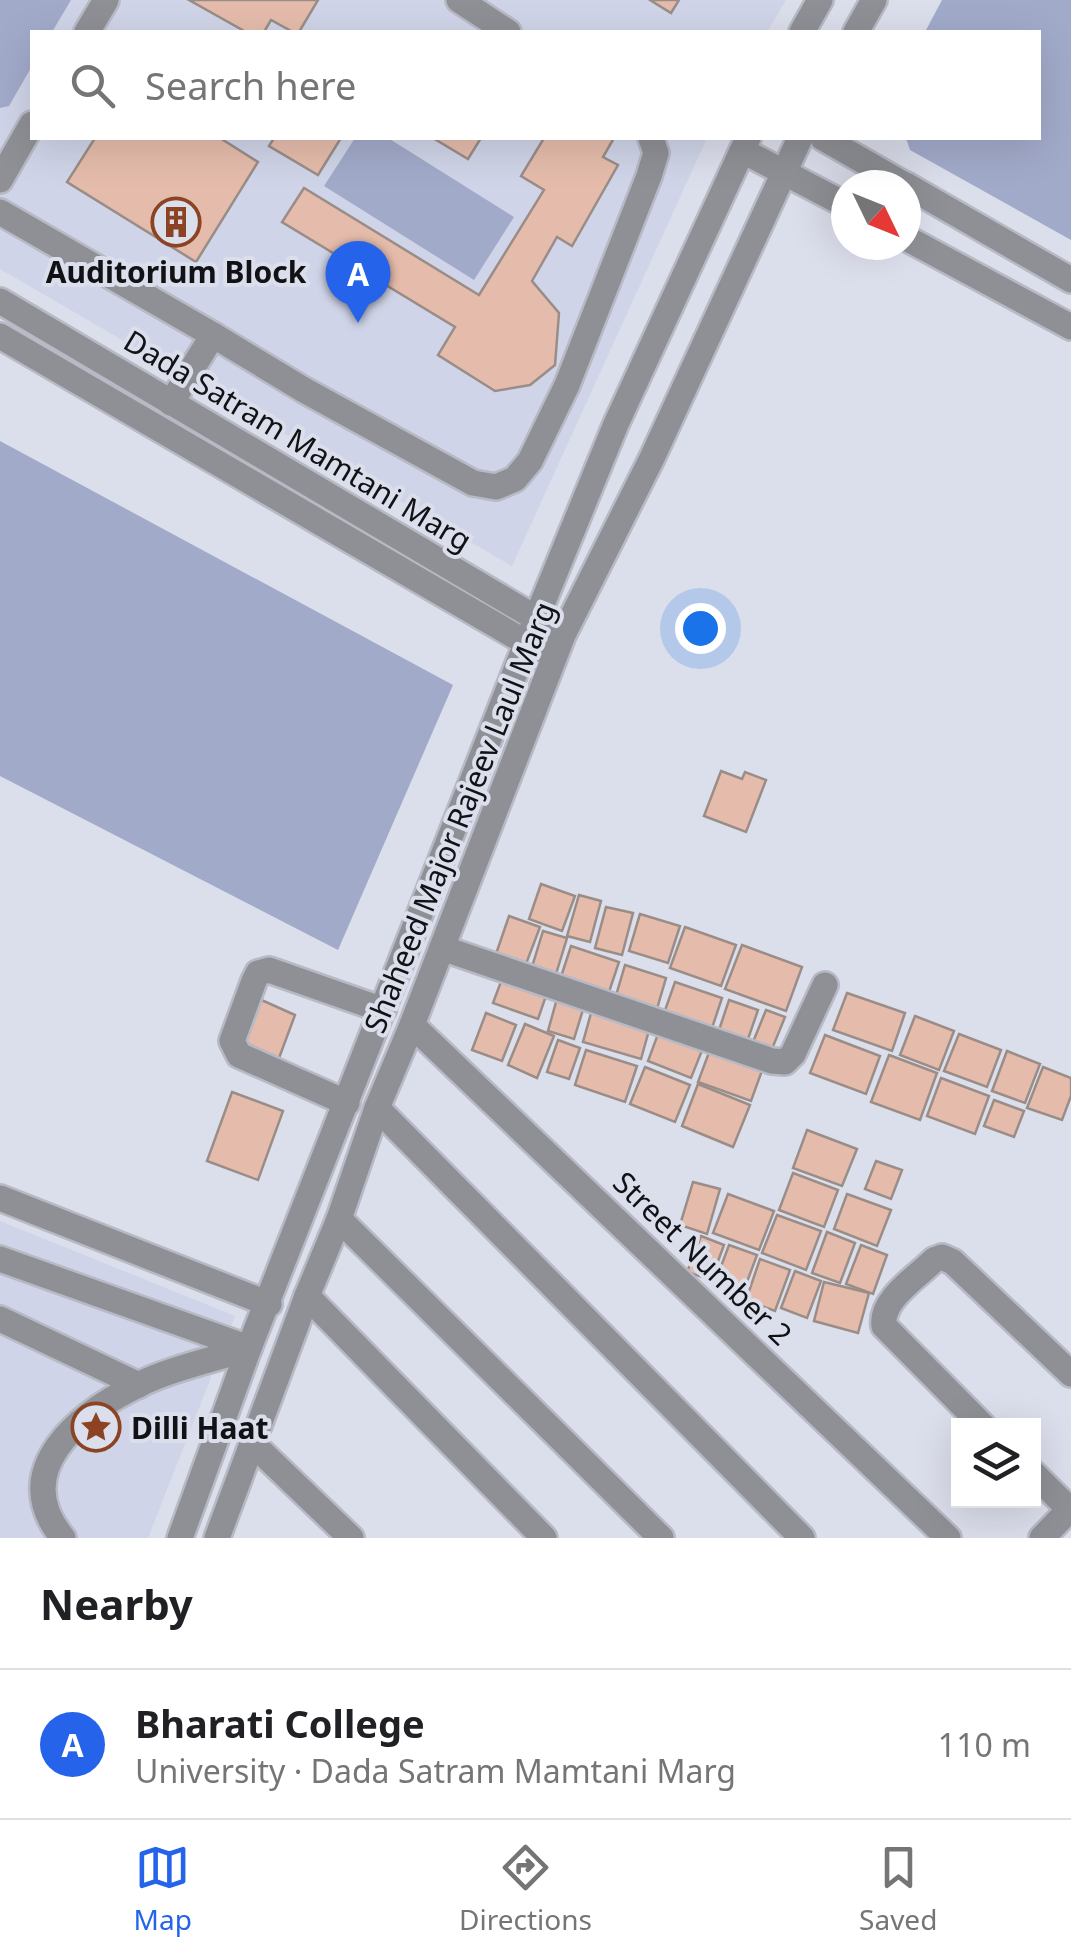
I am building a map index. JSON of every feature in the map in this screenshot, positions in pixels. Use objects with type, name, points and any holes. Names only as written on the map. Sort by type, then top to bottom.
[{"type":"street","points":[[88,30],[106,0]]},
{"type":"street","points":[[459,0],[505,30]]},
{"type":"street","points":[[803,30],[820,0]]},
{"type":"street","points":[[857,30],[874,0]]},
{"type":"street","points":[[0,180],[30,128]]},
{"type":"street","points":[[0,212],[316,397],[472,483],[496,487],[515,479],[530,461],[567,385],[648,176],[656,152],[652,140]]},
{"type":"street","name":"Shaheed Major Rajeev Laul Marg","points":[[217,1538],[377,1108],[552,661],[652,458],[799,140]]},
{"type":"street","points":[[827,140],[880,170]]},
{"type":"street","points":[[746,144],[785,172],[831,197]]},
{"type":"street","name":"Shaheed Major Rajeev Laul Marg","points":[[180,1538],[249,1348],[532,630],[616,424],[746,144]]},
{"type":"street","points":[[921,194],[1071,280]]},
{"type":"street","points":[[921,246],[1071,327]]},
{"type":"street","name":"Dada Satram Mamtani Marg","points":[[0,301],[171,403],[532,630],[552,661]]},
{"type":"street","points":[[171,403],[213,335]]},
{"type":"street","name":"Dada Satram Mamtani Marg","points":[[0,336],[532,630],[563,635]]},
{"type":"street","points":[[442,948],[785,1062],[794,1054],[825,985]]},
{"type":"street","points":[[346,1102],[239,1055],[234,1049],[232,1041],[254,981],[258,973],[269,970],[382,1010]]},
{"type":"street","name":"Street Number 2","points":[[412,1025],[948,1538]]},
{"type":"street","points":[[377,1108],[802,1538]]},
{"type":"street","points":[[0,1198],[269,1304]]},
{"type":"street","points":[[338,1219],[662,1538]]},
{"type":"street","points":[[975,1418],[884,1326],[888,1305],[934,1260],[942,1257],[953,1262],[1071,1374]]},
{"type":"street","points":[[0,1258],[249,1348]]},
{"type":"street","points":[[307,1296],[544,1538]]},
{"type":"street","points":[[0,1319],[138,1385]]},
{"type":"street","points":[[62,1538],[41,1503],[41,1476],[58,1446],[90,1416],[138,1385],[249,1348]]},
{"type":"street","points":[[252,1442],[352,1538]]},
{"type":"street","points":[[1041,1481],[1070,1509],[1042,1538]]},
{"type":"shaded area","points":[[0,0],[786,0],[768,30],[30,30],[30,140],[706,140],[512,566],[0,269]]},
{"type":"shaded area","points":[[0,0],[71,0],[53,30],[30,30],[30,69],[9,106],[0,108]]},
{"type":"shaded area","points":[[942,0],[1071,0],[1071,240],[910,150],[907,140],[1041,140],[1041,30],[926,30]]},
{"type":"shaded area","points":[[354,140],[391,140],[514,217],[474,280],[324,186]]},
{"type":"shaded area","points":[[0,441],[453,685],[338,950],[0,776]]},
{"type":"shaded area","name":"Dilli Haat","points":[[0,1221],[235,1316],[148,1538],[0,1538]]},
{"type":"building","points":[[189,0],[318,0],[300,30],[289,30],[271,20],[265,30],[242,30]]},
{"type":"building","points":[[650,0],[679,0],[671,13]]},
{"type":"building","name":"Auditorium Block","points":[[94,140],[223,140],[258,162],[196,262],[67,182]]},
{"type":"building","points":[[273,140],[340,140],[318,175],[269,146]]},
{"type":"building","points":[[436,140],[480,140],[468,159]]},
{"type":"building","points":[[543,140],[613,140],[603,157],[618,165],[572,246],[557,237],[532,281],[559,313],[555,365],[530,385],[495,391],[438,355],[455,327],[282,222],[304,188],[479,295],[544,190],[521,176]]},
{"type":"building","points":[[721,771],[742,779],[745,772],[766,780],[746,832],[704,816]]},
{"type":"building","points":[[541,884],[575,896],[562,931],[529,919]]},
{"type":"building","points":[[579,895],[601,901],[590,942],[567,936]]},
{"type":"building","points":[[606,907],[633,913],[622,955],[595,948]]},
{"type":"building","points":[[640,914],[680,926],[668,963],[629,951]]},
{"type":"building","points":[[509,916],[540,927],[526,964],[496,954]]},
{"type":"building","points":[[685,927],[736,945],[721,986],[670,968]]},
{"type":"building","points":[[543,931],[567,938],[556,974],[532,967]]},
{"type":"building","points":[[742,945],[802,967],[786,1011],[725,989]]},
{"type":"building","points":[[571,946],[619,962],[606,1001],[558,986]]},
{"type":"building","points":[[625,965],[666,978],[656,1012],[615,999]]},
{"type":"building","points":[[505,971],[549,987],[538,1019],[493,1003]]},
{"type":"building","points":[[675,982],[722,998],[711,1031],[663,1016]]},
{"type":"building","points":[[847,993],[905,1013],[892,1051],[833,1030]]},
{"type":"building","points":[[558,995],[585,1003],[574,1039],[548,1031]]},
{"type":"building","points":[[257,998],[295,1015],[279,1058],[241,1041]]},
{"type":"building","points":[[729,1000],[758,1010],[748,1039],[719,1030]]},
{"type":"building","points":[[593,1006],[651,1023],[641,1059],[583,1042]]},
{"type":"building","points":[[766,1010],[785,1017],[772,1049],[753,1042]]},
{"type":"building","points":[[486,1013],[516,1025],[502,1061],[472,1050]]},
{"type":"building","points":[[915,1016],[954,1031],[939,1070],[900,1055]]},
{"type":"building","points":[[525,1024],[554,1036],[537,1078],[508,1065]]},
{"type":"building","points":[[661,1026],[705,1043],[691,1078],[648,1061]]},
{"type":"building","points":[[959,1034],[1001,1050],[987,1087],[944,1071]]},
{"type":"building","points":[[825,1035],[880,1056],[866,1094],[810,1073]]},
{"type":"building","points":[[558,1040],[580,1048],[569,1079],[547,1072]]},
{"type":"building","points":[[711,1047],[764,1065],[751,1101],[698,1082]]},
{"type":"building","points":[[586,1050],[637,1066],[625,1102],[575,1085]]},
{"type":"building","points":[[1007,1051],[1040,1064],[1025,1103],[992,1091]]},
{"type":"building","points":[[889,1055],[937,1073],[920,1120],[871,1102]]},
{"type":"building","points":[[645,1067],[690,1085],[675,1122],[630,1104]]},
{"type":"building","points":[[1043,1067],[1071,1078],[1071,1096],[1062,1120],[1027,1108]]},
{"type":"building","points":[[941,1078],[989,1096],[975,1134],[927,1116]]},
{"type":"building","points":[[698,1084],[750,1105],[733,1147],[682,1126]]},
{"type":"building","points":[[232,1092],[283,1111],[258,1180],[207,1161]]},
{"type":"building","points":[[994,1100],[1024,1111],[1014,1137],[984,1126]]},
{"type":"building","points":[[807,1130],[857,1149],[842,1186],[793,1168]]},
{"type":"building","points":[[876,1161],[902,1170],[891,1199],[865,1189]]},
{"type":"building","points":[[793,1173],[838,1190],[824,1227],[779,1210]]},
{"type":"building","points":[[693,1182],[720,1189],[707,1234],[680,1225]]},
{"type":"building","points":[[728,1194],[774,1211],[759,1250],[713,1233]]},
{"type":"building","points":[[847,1194],[891,1210],[877,1246],[834,1229]]},
{"type":"building","points":[[777,1215],[821,1231],[806,1270],[762,1253]]},
{"type":"building","points":[[827,1232],[855,1243],[840,1283],[812,1273]]},
{"type":"building","points":[[701,1236],[724,1245],[711,1280],[687,1272]]},
{"type":"building","points":[[729,1245],[757,1255],[744,1290],[716,1280]]},
{"type":"building","points":[[861,1245],[887,1255],[873,1294],[846,1284]]},
{"type":"building","points":[[760,1259],[790,1270],[775,1311],[746,1300]]},
{"type":"building","points":[[795,1271],[821,1281],[807,1318],[781,1308]]},
{"type":"building","points":[[824,1282],[869,1293],[858,1333],[814,1321]]},
{"type":"place","name":"Auditorium Block","points":[[176,222]]},
{"type":"place","name":"Bharati College","points":[[358,323]]},
{"type":"place","name":"Dilli Haat","points":[[96,1427]]}]
